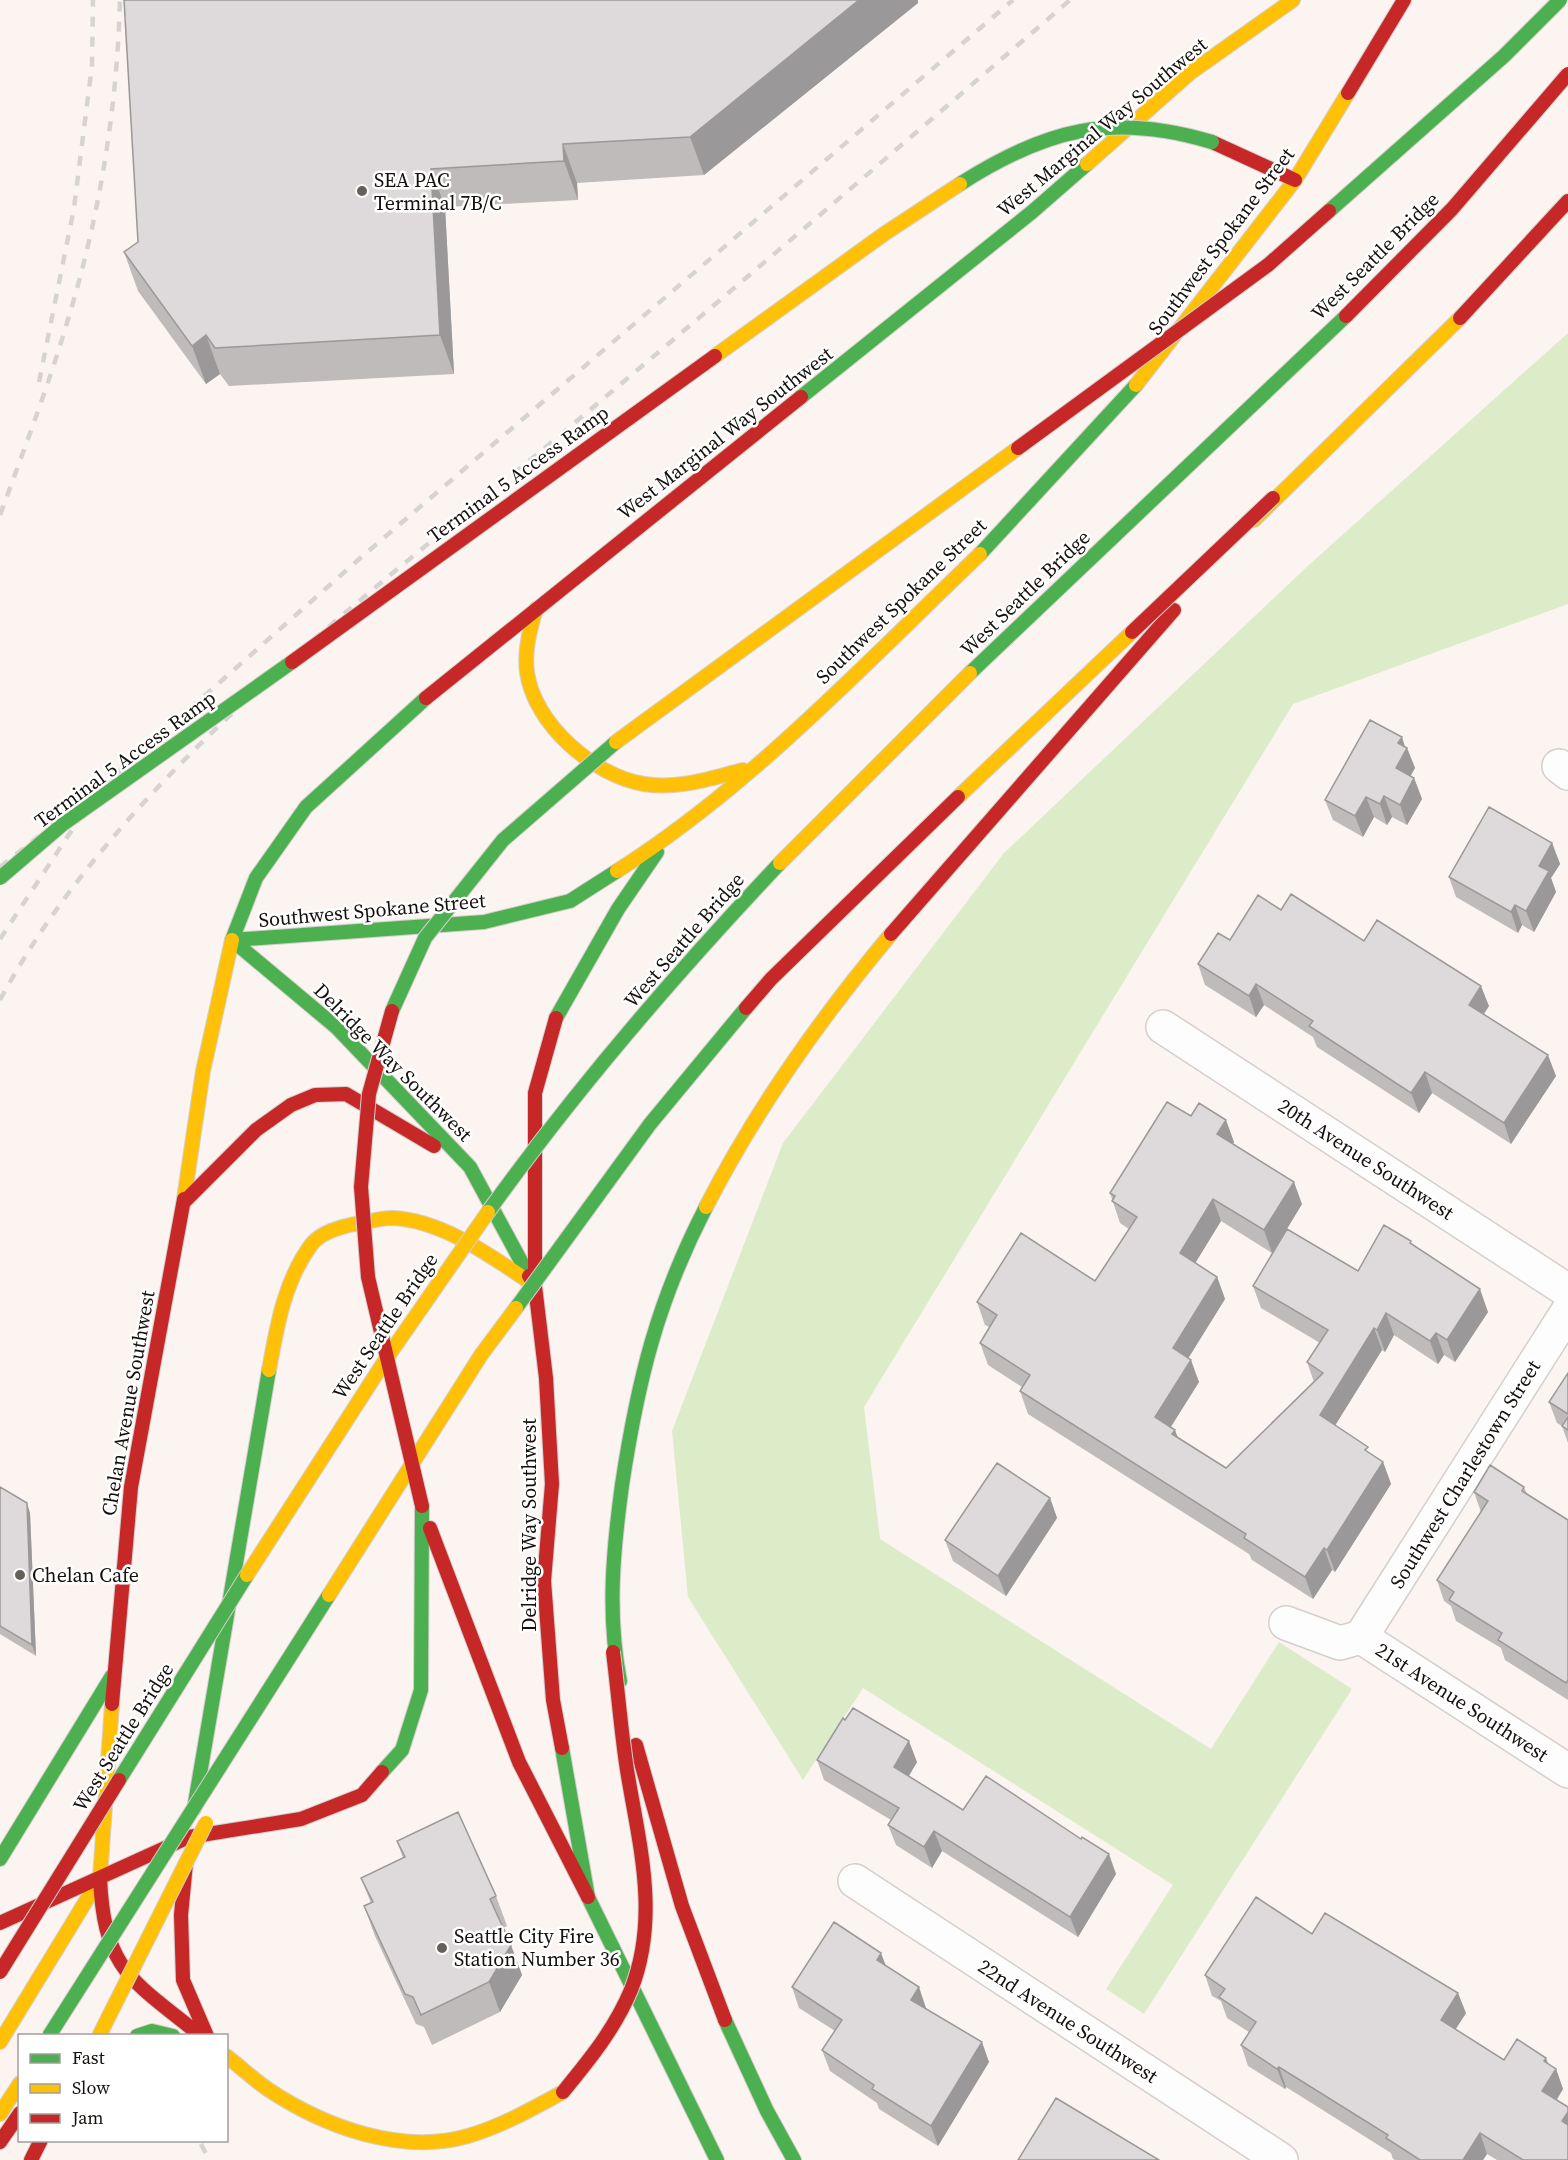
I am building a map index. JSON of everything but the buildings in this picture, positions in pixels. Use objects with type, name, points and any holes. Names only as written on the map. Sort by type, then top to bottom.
[{"type":"main road","name":"West Marginal Way Southwest","points":[[232,940],[256,878],[306,807],[401,718],[1032,212],[1190,73],[1293,0]]},
{"type":"main road","name":"Southwest Spokane Street","points":[[232,940],[484,922],[570,901],[664,840],[753,767],[989,546],[1145,375],[1295,180],[1404,0]]},
{"type":"main road","points":[[588,1898],[519,1762],[459,1609],[422,1506],[368,1276],[361,1187],[369,1094],[387,1022],[425,938],[503,840],[613,744],[1268,265],[1504,56],[1560,0]]},
{"type":"main road","name":"West Seattle Bridge","points":[[0,1972],[290,1506],[371,1381],[451,1263],[557,1118],[672,981],[790,849],[964,678],[1413,251],[1487,170],[1568,75]]},
{"type":"main road","name":"Terminal 5 Access Ramp","points":[[0,878],[63,824],[146,768],[884,234],[957,185],[1001,160],[1077,131],[1111,125],[1187,134],[1212,142],[1295,180]]},
{"type":"main road","points":[[50,2034],[481,1355],[651,1124],[771,979],[908,844],[1447,332],[1568,201]]},
{"type":"main road","points":[[228,2058],[270,2091],[328,2121],[380,2138],[433,2142],[474,2133],[524,2113],[563,2092],[604,2043],[631,1989],[643,1943],[647,1886],[627,1768],[613,1652],[612,1553],[633,1417],[662,1305],[724,1169],[810,1039],[890,932],[1273,498]]},
{"type":"main road","points":[[536,609],[528,633],[529,681],[549,722],[589,759],[631,781],[683,786],[753,767]]},
{"type":"main road","points":[[535,1286],[535,1093],[556,1017],[618,909],[664,840]]},
{"type":"main road","name":"Delridge Way Southwest","points":[[232,940],[336,1027],[470,1167],[535,1286],[546,1378],[552,1484],[544,1581],[553,1700],[588,1898],[717,2160]]},
{"type":"main road","name":"Chelan Avenue Southwest","points":[[199,2034],[136,1982],[113,1952],[102,1914],[100,1878],[131,1487],[184,1202],[203,1071],[232,940]]},
{"type":"main road","points":[[184,1202],[256,1130],[291,1105],[315,1095],[346,1094],[470,1167]]},
{"type":"main road","points":[[206,2034],[183,1980],[181,1915],[189,1837],[279,1319],[294,1272],[313,1244],[338,1227],[391,1218],[432,1227],[487,1253],[535,1286]]},
{"type":"main road","points":[[0,1923],[189,1837],[301,1819],[362,1795],[402,1750],[421,1690],[422,1506]]},
{"type":"main road","points":[[613,1652],[652,1807],[697,1952],[736,2048],[794,2160]]},
{"type":"main road","points":[[100,2034],[282,1667]]},
{"type":"main road","points":[[0,1859],[115,1672]]},
{"type":"main road","points":[[0,2042],[100,1878]]},
{"type":"main road","points":[[143,2034],[152,2031],[165,2034]]},
{"type":"main road","points":[[0,2114],[18,2086]]},
{"type":"main road","points":[[0,2142],[18,2116]]},
{"type":"main road","points":[[31,2160],[40,2142]]},
{"type":"street","name":"20th Avenue Southwest","points":[[1163,1027],[1568,1292]]},
{"type":"street","name":"Southwest Charlestown Street","points":[[1361,1637],[1568,1311]]},
{"type":"street","name":"21st Avenue Southwest","points":[[1286,1623],[1340,1642],[1361,1637],[1568,1771]]},
{"type":"street","name":"22nd Avenue Southwest","points":[[855,1881],[1281,2160]]},
{"type":"green space","points":[[1568,333],[1568,604],[1293,704],[864,1407],[880,1539],[1211,1749],[1279,1642],[1352,1689],[1144,2014],[1106,1989],[1173,1885],[863,1688],[803,1780],[688,1597],[672,1431],[783,1143],[1004,853],[1311,563]]},
{"type":"railway","points":[[39,382],[74,208],[92,65],[93,0]]},
{"type":"railway","points":[[0,515],[51,374],[88,246],[110,124],[120,0]]},
{"type":"railway","points":[[0,939],[99,789],[358,560],[1013,0]]},
{"type":"railway","points":[[0,1000],[49,920],[107,844],[173,771],[244,702],[318,636],[674,339],[1070,0]]},
{"type":"railway","points":[[0,867],[89,797]]},
{"type":"railway","points":[[201,2144],[209,2160]]},
{"type":"traffic: fast","points":[[1329,211],[1504,56],[1560,0]]},
{"type":"traffic: fast","points":[[960,184],[1022,150],[1081,131],[1143,128],[1212,142]]},
{"type":"traffic: fast","points":[[801,397],[1032,212],[1087,164]]},
{"type":"traffic: fast","points":[[970,673],[1346,316]]},
{"type":"traffic: fast","points":[[980,554],[1136,385]]},
{"type":"traffic: fast","points":[[0,878],[63,824],[292,662]]},
{"type":"traffic: fast","points":[[232,940],[256,878],[306,807],[426,698]]},
{"type":"traffic: fast","points":[[392,1011],[425,938],[503,840],[616,742]]},
{"type":"traffic: fast","points":[[556,1018],[618,909],[657,852]]},
{"type":"traffic: fast","points":[[488,1212],[556,1121],[628,1033],[780,863]]},
{"type":"traffic: fast","points":[[232,940],[484,922],[570,901],[617,871]]},
{"type":"traffic: fast","points":[[232,940],[336,1027],[470,1167],[529,1276]]},
{"type":"traffic: fast","points":[[516,1308],[650,1124],[746,1008]]},
{"type":"traffic: fast","points":[[620,1681],[614,1632],[613,1583],[619,1510],[628,1447],[643,1376],[662,1309],[674,1276],[706,1207]]},
{"type":"traffic: fast","points":[[194,1809],[269,1370]]},
{"type":"traffic: fast","points":[[382,1772],[402,1750],[421,1690],[422,1506]]},
{"type":"traffic: fast","points":[[119,1780],[247,1575]]},
{"type":"traffic: fast","points":[[50,2034],[329,1595]]},
{"type":"traffic: fast","points":[[0,1859],[112,1676]]},
{"type":"traffic: fast","points":[[562,1748],[588,1897],[717,2160]]},
{"type":"traffic: fast","points":[[725,2020],[767,2111],[794,2160]]},
{"type":"traffic: fast","points":[[143,2034],[152,2031],[165,2034]]},
{"type":"traffic: slow","points":[[1087,164],[1190,73],[1293,0]]},
{"type":"traffic: slow","points":[[1136,385],[1295,180],[1348,93]]},
{"type":"traffic: slow","points":[[715,356],[884,234],[960,184]]},
{"type":"traffic: slow","points":[[1254,520],[1460,318]]},
{"type":"traffic: slow","points":[[616,742],[1018,448]]},
{"type":"traffic: slow","points":[[617,871],[714,801],[761,762],[806,722],[980,554]]},
{"type":"traffic: slow","points":[[536,609],[526,656],[532,691],[541,710],[554,728],[587,759],[625,779],[656,785],[694,782],[743,770]]},
{"type":"traffic: slow","points":[[958,797],[1132,632]]},
{"type":"traffic: slow","points":[[780,863],[970,673]]},
{"type":"traffic: slow","points":[[706,1207],[746,1135],[814,1032],[891,934]]},
{"type":"traffic: slow","points":[[184,1199],[203,1071],[232,940]]},
{"type":"traffic: slow","points":[[247,1575],[386,1359],[488,1212]]},
{"type":"traffic: slow","points":[[269,1370],[283,1305],[302,1259],[315,1240],[325,1233],[349,1225],[392,1218],[429,1225],[465,1241],[531,1283]]},
{"type":"traffic: slow","points":[[329,1595],[481,1355],[516,1308]]},
{"type":"traffic: slow","points":[[0,2042],[100,1878],[112,1704]]},
{"type":"traffic: slow","points":[[100,2034],[206,1823]]},
{"type":"traffic: slow","points":[[228,2058],[269,2090],[314,2115],[339,2126],[390,2140],[443,2141],[468,2136],[505,2122],[563,2092]]},
{"type":"traffic: slow","points":[[0,2114],[18,2086]]},
{"type":"traffic: jam","points":[[1348,93],[1404,0]]},
{"type":"traffic: jam","points":[[1346,316],[1452,209],[1568,74]]},
{"type":"traffic: jam","points":[[1212,142],[1295,180]]},
{"type":"traffic: jam","points":[[1460,318],[1568,201]]},
{"type":"traffic: jam","points":[[1018,448],[1268,265],[1329,211]]},
{"type":"traffic: jam","points":[[292,662],[715,356]]},
{"type":"traffic: jam","points":[[426,698],[801,397]]},
{"type":"traffic: jam","points":[[1132,632],[1273,498]]},
{"type":"traffic: jam","points":[[891,934],[1174,610]]},
{"type":"traffic: jam","points":[[746,1008],[771,979],[958,797]]},
{"type":"traffic: jam","points":[[392,1011],[369,1094],[361,1187],[368,1277],[422,1506]]},
{"type":"traffic: jam","points":[[535,1279],[535,1093],[556,1018]]},
{"type":"traffic: jam","points":[[184,1202],[256,1130],[291,1105],[315,1095],[346,1094],[434,1146]]},
{"type":"traffic: jam","points":[[112,1704],[131,1487],[184,1199]]},
{"type":"traffic: jam","points":[[529,1276],[535,1286],[546,1378],[552,1484],[544,1581],[553,1700],[562,1748]]},
{"type":"traffic: jam","points":[[430,1528],[519,1762],[588,1897]]},
{"type":"traffic: jam","points":[[563,2092],[601,2044],[624,2005],[640,1962],[644,1935],[646,1907],[644,1880],[625,1755],[613,1652]]},
{"type":"traffic: jam","points":[[636,1745],[682,1906],[725,2020]]},
{"type":"traffic: jam","points":[[0,1923],[189,1837],[301,1819],[362,1795],[382,1772]]},
{"type":"traffic: jam","points":[[0,1972],[119,1780]]},
{"type":"traffic: jam","points":[[186,1863],[181,1915],[183,1980],[206,2034]]},
{"type":"traffic: jam","points":[[100,1878],[108,1935],[116,1955],[141,1987],[199,2034]]},
{"type":"traffic: jam","points":[[0,2142],[18,2116]]},
{"type":"traffic: jam","points":[[31,2160],[40,2142]]},
{"type":"place","name":"SEA PAC Terminal 7B/C","points":[[362,191]]},
{"type":"place","name":"Chelan Cafe","points":[[20,1575]]},
{"type":"place","name":"Seattle City Fire Station Number 36","points":[[442,1948]]}]
